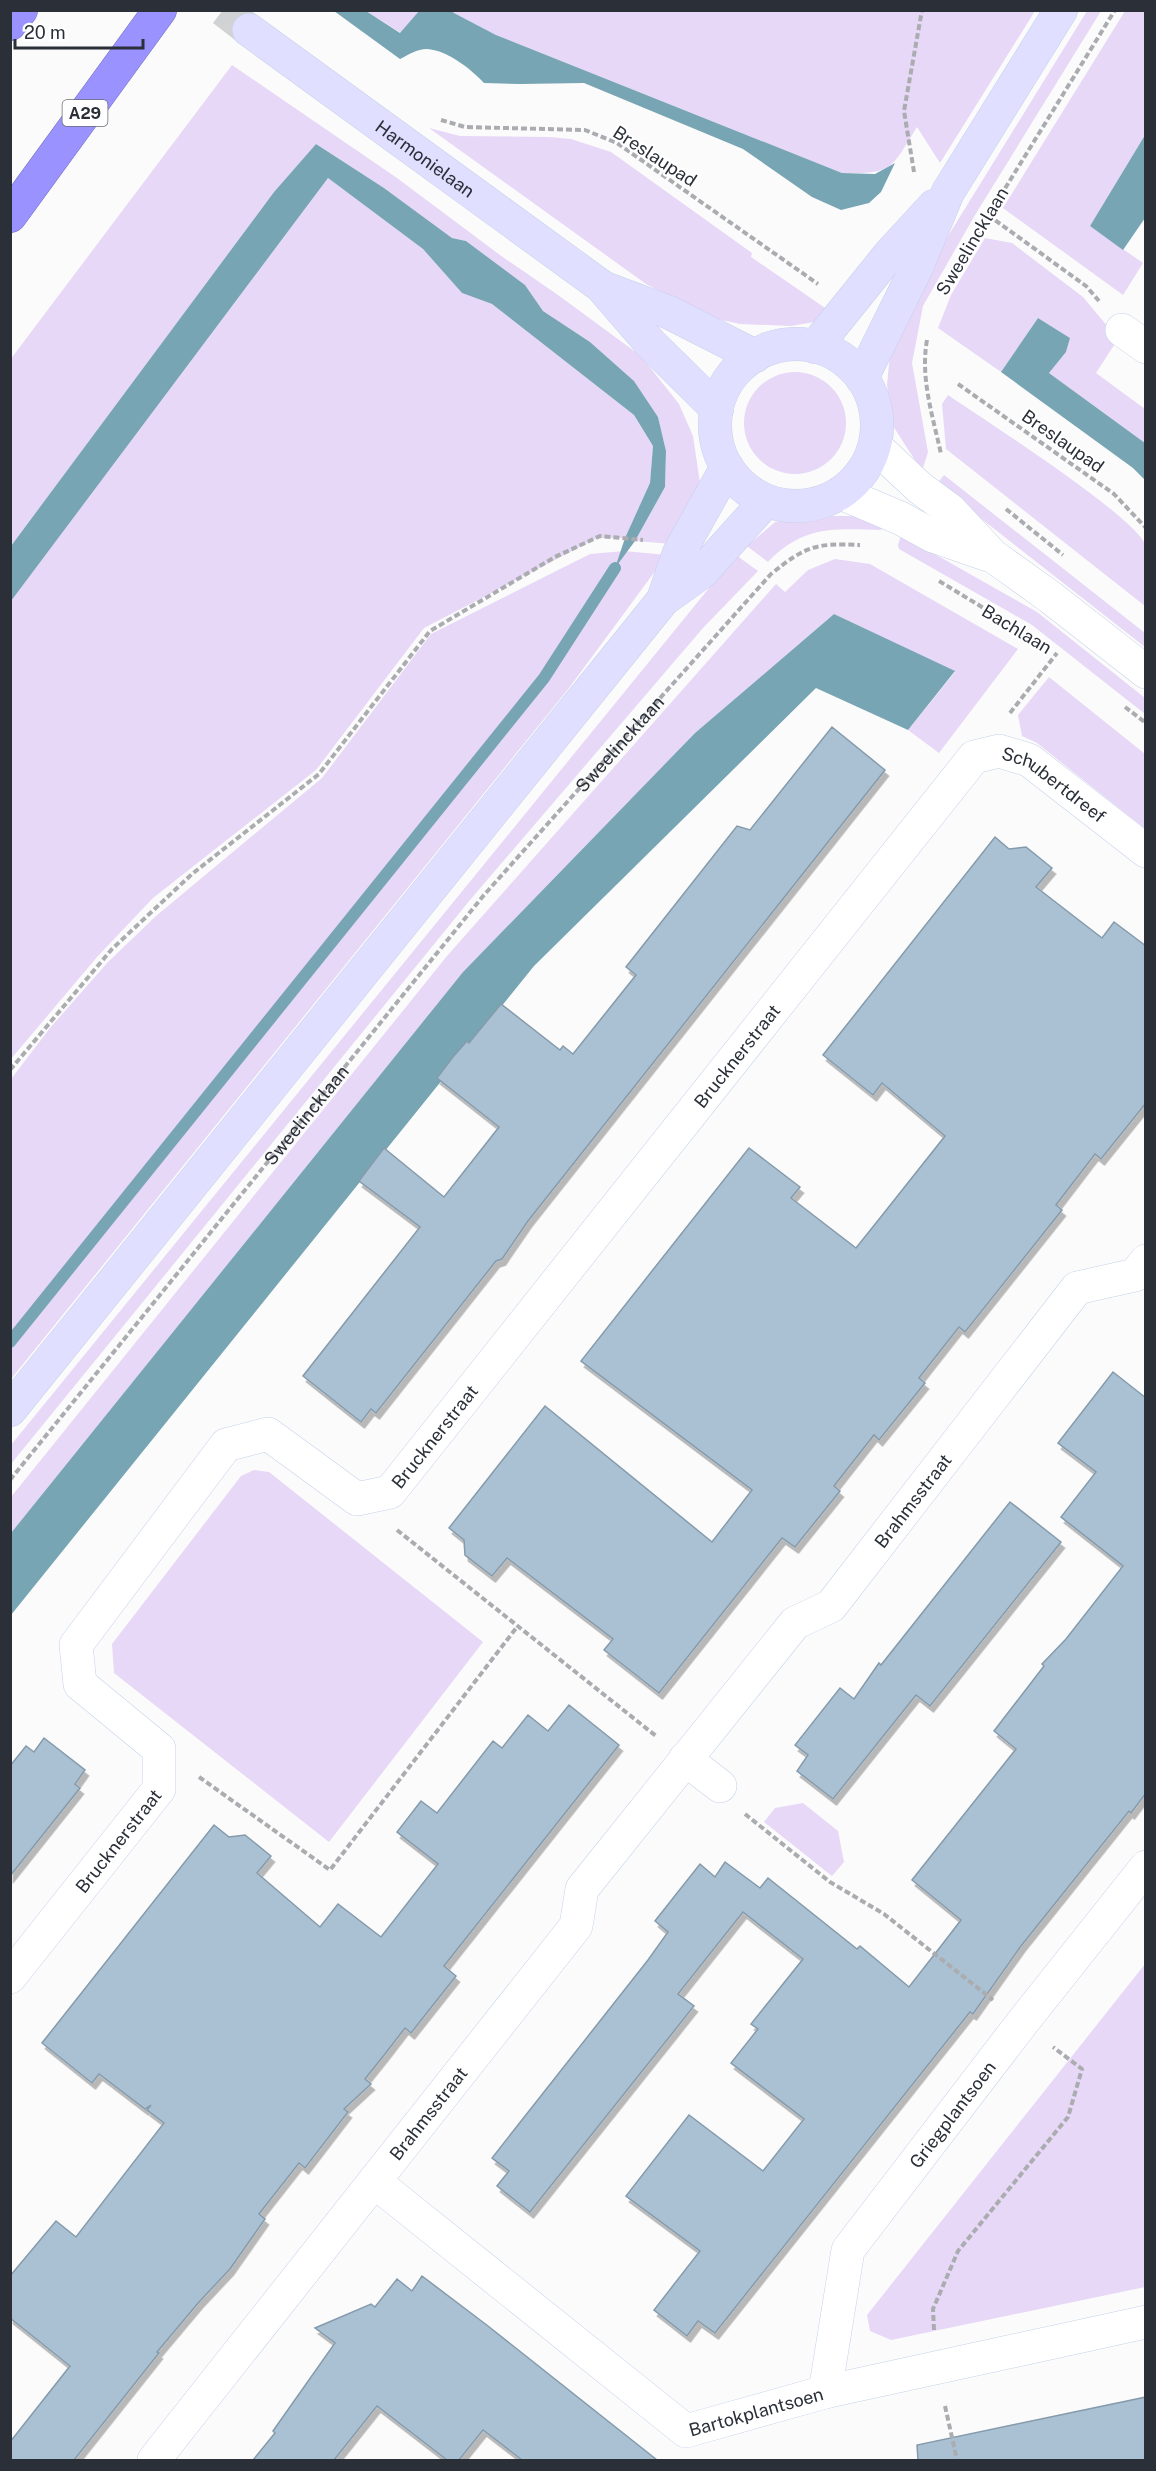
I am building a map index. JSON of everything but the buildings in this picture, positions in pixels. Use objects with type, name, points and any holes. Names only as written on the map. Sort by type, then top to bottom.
[{"type":"highway","points":[[10,24],[21,10]]},
{"type":"highway","name":"A29","points":[[10,216],[160,10]]},
{"type":"main road","name":"Sweelincklaan","points":[[862,378],[915,271],[948,192],[1061,10]]},
{"type":"main road","name":"Harmonielaan","points":[[249,30],[601,286],[650,343],[717,409]]},
{"type":"main road","name":"Sweelincklaan","points":[[815,347],[889,255],[948,192]]},
{"type":"main road","name":"Harmonielaan","points":[[601,286],[669,312],[755,356]]},
{"type":"main road","points":[[784,346],[815,347],[841,358],[862,378],[875,404],[877,418],[875,446],[862,473],[841,493],[812,505],[796,506],[766,501],[738,481],[727,467],[717,438],[717,409],[731,378],[742,365],[755,356],[784,346]]},
{"type":"main road","points":[[663,600],[679,553],[727,467]]},
{"type":"main road","points":[[10,1410],[663,600],[702,572],[766,501]]},
{"type":"street","points":[[875,446],[920,488],[950,510],[993,556],[1146,672]]},
{"type":"street","points":[[841,493],[900,518],[933,536],[993,556]]},
{"type":"street","name":"Schubertdreef","points":[[999,751],[1029,760],[1146,852]]},
{"type":"street","name":"Brucknerstraat","points":[[357,1499],[390,1492],[975,757],[999,751]]},
{"type":"street","name":"Brahmsstraat","points":[[154,2460],[576,1926],[582,1889],[795,1623],[831,1606],[1077,1288],[1142,1275]]},
{"type":"street","points":[[159,1749],[80,1684],[76,1646],[226,1445],[268,1434],[357,1499]]},
{"type":"street","name":"Brucknerstraat","points":[[10,1977],[159,1789],[159,1749]]},
{"type":"street","points":[[685,1759],[720,1786]]},
{"type":"street","name":"Griegplantsoen","points":[[825,2392],[848,2250],[1022,2023],[1146,1867]]},
{"type":"street","name":"Bartokplantsoen","points":[[375,2181],[686,2431],[825,2392],[1146,2322]]},
{"type":"path","points":[[922,10],[904,111],[914,172],[948,192]]},
{"type":"path","name":"Sweelincklaan","points":[[970,245],[1115,10]]},
{"type":"path","name":"Breslaupad","points":[[434,118],[465,127],[585,130],[617,143],[823,288]]},
{"type":"path","points":[[988,215],[1086,286],[1134,339]]},
{"type":"path","points":[[920,488],[942,458],[927,392],[925,352],[929,328]]},
{"type":"path","name":"Breslaupad","points":[[958,384],[1114,494],[1146,528]]},
{"type":"path","points":[[997,502],[1071,562]]},
{"type":"path","name":"Sweelincklaan","points":[[10,1480],[484,895],[771,574],[800,551],[831,543],[881,546],[900,518]]},
{"type":"path","points":[[10,1070],[112,949],[192,874],[319,774],[430,631],[555,557],[600,536],[652,541]]},
{"type":"path","name":"Bachlaan","points":[[930,576],[1066,660]]},
{"type":"path","name":"Schubertdreef","points":[[999,751],[997,729],[1057,653]]},
{"type":"path","points":[[1119,702],[1146,723]]},
{"type":"path","points":[[357,1499],[685,1759]]},
{"type":"path","points":[[159,1749],[330,1870],[517,1627]]},
{"type":"shaded area","points":[[366,11],[419,11],[401,33]]},
{"type":"shaded area","points":[[452,11],[1035,11],[940,163],[917,127],[889,166],[872,172],[842,173],[496,35]]},
{"type":"shaded area","points":[[1087,11],[1101,11],[975,215],[923,306],[912,363],[928,452],[922,471],[893,426],[887,385],[891,344],[948,236]]},
{"type":"shaded area","points":[[1125,11],[1145,11],[1145,135],[1090,226],[1143,263],[1123,295],[1003,208]]},
{"type":"shaded area","points":[[232,65],[397,178],[641,356],[679,404],[693,436],[700,483],[673,544],[635,541],[665,487],[666,451],[658,417],[634,381],[590,342],[543,311],[525,285],[466,241],[452,238],[384,188],[316,144],[274,192],[11,546],[10,360]]},
{"type":"shaded area","points":[[429,128],[460,136],[571,139],[611,152],[752,253],[751,257],[831,312],[814,322],[791,326],[740,324],[712,318],[646,284]]},
{"type":"shaded area","points":[[328,178],[423,249],[462,293],[492,304],[634,415],[653,446],[650,484],[625,538],[597,538],[424,628],[316,770],[153,898],[97,957],[11,1059],[10,601]]},
{"type":"shaded area","points":[[985,238],[1012,243],[1083,297],[1118,339],[1096,373],[1145,409],[1145,443],[1049,373],[1066,352],[1070,338],[1038,318],[1001,372],[938,328],[951,295]]},
{"type":"shaded area","points":[[795,372],[824,380],[838,394],[846,423],[838,452],[824,466],[795,474],[766,466],[752,452],[744,423],[752,394],[766,380]]},
{"type":"shaded area","points":[[948,395],[1088,492],[1137,532],[1147,552],[1145,606],[946,449],[942,404]]},
{"type":"shaded area","points":[[944,475],[1145,633],[1145,647],[937,484]]},
{"type":"shaded area","points":[[816,516],[850,516],[882,521],[881,530],[834,530],[807,535],[781,550],[768,562],[747,546],[775,522]]},
{"type":"shaded area","points":[[901,535],[1037,612],[1145,698],[1145,714],[1032,625],[899,549]]},
{"type":"shaded area","points":[[624,551],[667,555],[569,688],[11,1379],[11,1079],[50,1028],[108,962],[156,916],[322,778],[431,634],[590,554]]},
{"type":"shaded area","points":[[736,555],[758,571],[703,628],[470,900],[11,1464],[11,1445]]},
{"type":"shaded area","points":[[835,559],[870,564],[1018,649],[939,753],[908,730],[955,672],[834,614],[695,733],[463,972],[11,1533],[11,1497],[447,956],[776,584],[785,592],[808,570]]},
{"type":"shaded area","points":[[1049,677],[1145,754],[1145,829],[1037,743],[1022,736],[1018,715]]},
{"type":"shaded area","points":[[254,1470],[269,1472],[483,1642],[329,1842],[114,1673],[112,1644],[241,1476]]},
{"type":"shaded area","points":[[803,1803],[838,1831],[844,1862],[832,1876],[764,1822],[775,1808]]},
{"type":"shaded area","points":[[1145,1964],[1145,2287],[891,2340],[870,2331],[867,2315]]},
{"type":"water","points":[[334,11],[366,11],[400,33],[419,11],[452,11],[496,35],[842,173],[875,174],[895,163],[881,192],[869,203],[841,210],[812,197],[743,149],[584,83],[484,83],[466,66],[435,50],[416,51],[400,59]]},
{"type":"water","points":[[1145,135],[1145,218],[1123,250],[1090,226]]},
{"type":"water","points":[[316,144],[384,188],[452,238],[466,241],[525,285],[543,311],[590,342],[634,381],[658,417],[666,451],[665,487],[635,541],[615,568],[625,538],[650,483],[653,446],[634,415],[492,304],[462,293],[423,249],[328,178],[11,601],[11,546],[274,192]]},
{"type":"water","points":[[1038,318],[1070,338],[1066,352],[1049,373],[1145,443],[1145,480],[1133,468],[1001,372]]},
{"type":"water","points":[[834,614],[955,671],[908,730],[816,688],[534,966],[11,1615],[11,1533],[463,972],[695,733]]},
{"type":"waterway","points":[[10,1342],[544,678],[615,568]]},
{"type":"tunnel","points":[[223,10],[249,30]]}]
